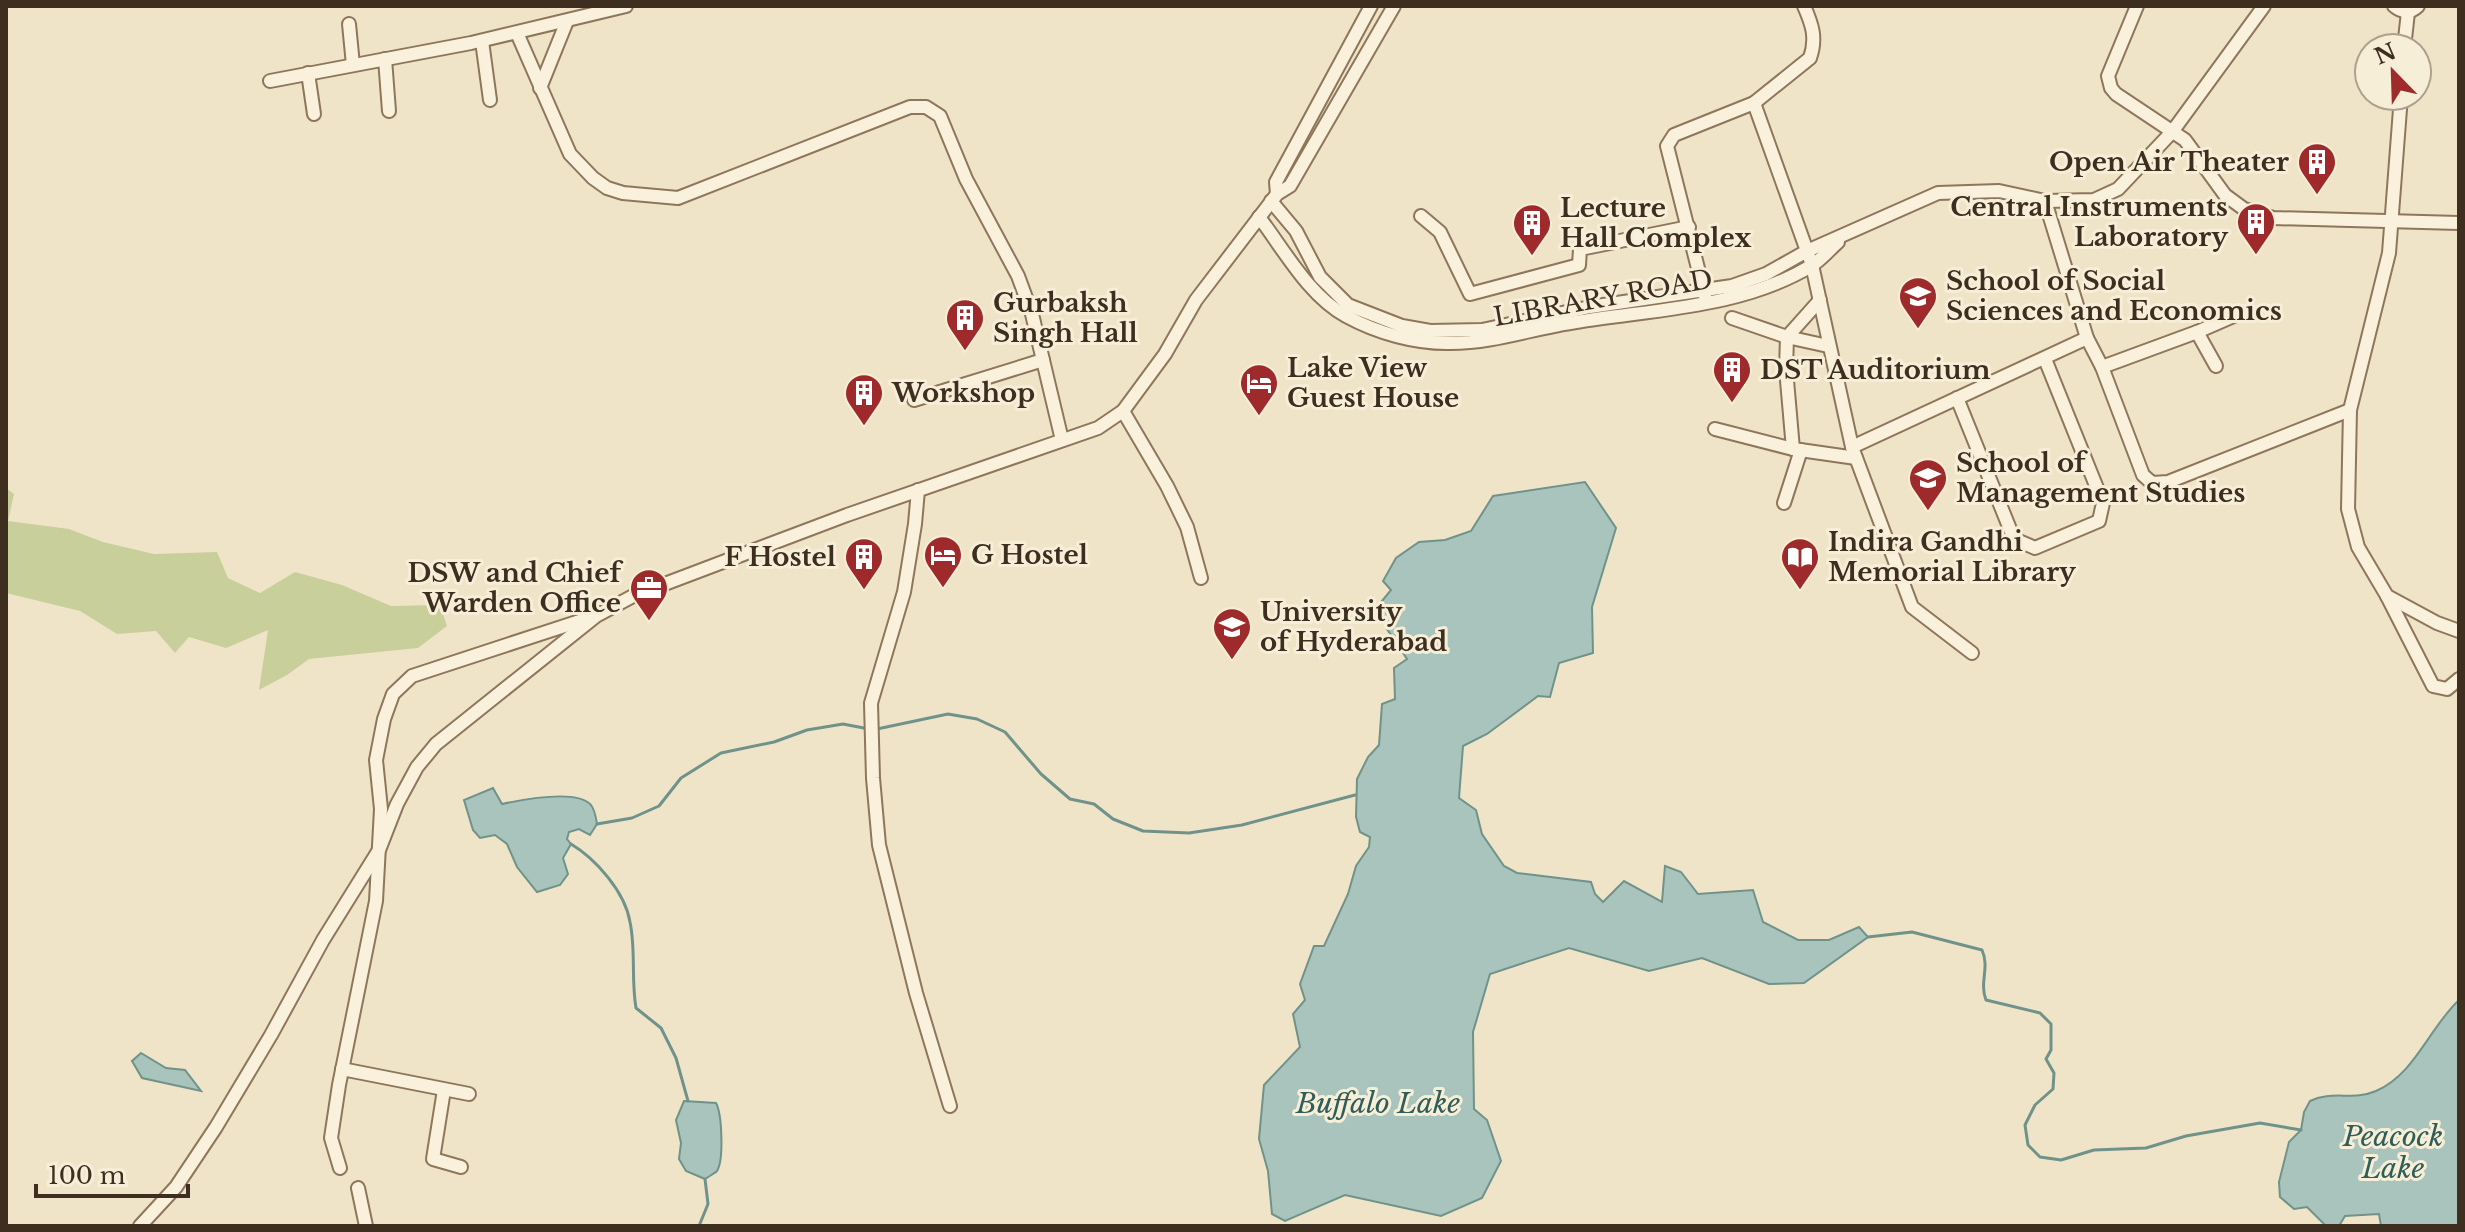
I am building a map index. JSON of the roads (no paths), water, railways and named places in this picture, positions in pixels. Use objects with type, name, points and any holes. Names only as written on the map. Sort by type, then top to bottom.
[{"type":"street","points":[[270,81],[482,41],[626,6]]},
{"type":"street","points":[[1371,6],[1276,182],[1274,197],[1320,277],[1336,295],[1367,314],[1402,326],[1430,331],[1482,330],[1590,307],[1705,297],[1749,281],[1807,251],[1938,193],[1999,191],[2045,201],[2094,200],[2118,189],[2172,132],[2264,6]]},
{"type":"street","points":[[140,1226],[176,1187],[216,1127],[323,940],[379,850],[397,804],[417,767],[436,744],[596,616],[633,596],[918,490],[1098,428],[1123,411],[1165,354],[1196,300],[1274,197],[1290,186],[1394,6]]},
{"type":"street","points":[[1705,297],[1667,146],[1674,135],[1754,103],[1810,58],[1814,48],[1814,27],[1804,6]]},
{"type":"street","points":[[2137,6],[2108,76],[2111,88],[2185,140],[2225,195],[2244,209],[2273,218],[2459,223]]},
{"type":"street","points":[[2394,6],[2399,10],[2413,9],[2408,32]]},
{"type":"street","points":[[540,88],[567,21]]},
{"type":"street","points":[[349,24],[353,65]]},
{"type":"street","points":[[517,33],[570,154],[593,178],[607,188],[623,193],[666,199],[691,193],[910,107],[926,107],[940,116],[966,179],[999,246],[1018,276],[1032,314],[1062,440]]},
{"type":"street","points":[[482,41],[490,100]]},
{"type":"street","points":[[385,59],[389,111]]},
{"type":"street","points":[[308,73],[314,114]]},
{"type":"street","points":[[1754,103],[1812,265],[1854,453],[1912,607],[1972,653]]},
{"type":"street","points":[[2400,112],[2389,253],[2350,410],[2348,509],[2358,547],[2433,686],[2447,689],[2459,679]]},
{"type":"street","points":[[2045,201],[2087,338],[2102,367],[2143,475],[2152,483],[2168,482],[2350,410]]},
{"type":"street","points":[[1421,216],[1440,232],[1470,294],[1579,265],[1580,249],[1689,227]]},
{"type":"street","name":"LIBRARY ROAD","points":[[1259,217],[1326,303],[1346,316],[1402,337],[1449,343],[1487,341],[1705,297],[1740,296],[1812,265],[1846,235]]},
{"type":"street","points":[[1784,503],[1797,449],[1786,369],[1787,337],[1820,300]]},
{"type":"street","points":[[2102,367],[2236,315]]},
{"type":"street","points":[[1732,318],[1787,337],[1828,346]]},
{"type":"street","points":[[2206,344],[2211,326]]},
{"type":"street","points":[[2197,332],[2216,366]]},
{"type":"street","points":[[1715,429],[1797,449],[1854,453],[1957,398],[2087,338]]},
{"type":"street","points":[[1957,398],[2014,539],[2035,548],[2099,521],[2103,503],[2045,359]]},
{"type":"street","points":[[914,400],[1043,360]]},
{"type":"street","points":[[1123,411],[1187,527],[1201,578]]},
{"type":"street","points":[[918,490],[904,592],[871,703],[873,778],[879,845],[916,993],[950,1106]]},
{"type":"street","points":[[2387,596],[2437,623],[2459,631]]},
{"type":"street","points":[[340,1168],[331,1138],[376,901],[381,809],[376,760],[384,719],[393,694],[412,676],[596,616]]},
{"type":"street","points":[[342,1069],[469,1094]]},
{"type":"street","points":[[444,1090],[433,1159],[461,1167]]},
{"type":"street","points":[[358,1188],[366,1226]]},
{"type":"water","name":"Buffalo Lake","points":[[1585,482],[1616,528],[1592,607],[1593,653],[1559,663],[1550,697],[1538,696],[1487,734],[1463,746],[1459,798],[1476,810],[1482,834],[1504,866],[1517,873],[1591,882],[1595,894],[1603,902],[1624,881],[1662,902],[1665,866],[1681,872],[1698,894],[1753,890],[1763,922],[1798,940],[1829,940],[1859,927],[1868,937],[1804,983],[1769,984],[1702,958],[1649,971],[1569,948],[1490,974],[1473,1032],[1474,1109],[1487,1120],[1501,1161],[1482,1198],[1441,1216],[1345,1195],[1285,1221],[1272,1214],[1268,1171],[1259,1139],[1264,1085],[1300,1047],[1293,1014],[1305,1000],[1300,984],[1314,946],[1324,946],[1348,894],[1356,866],[1369,847],[1370,837],[1360,832],[1356,817],[1357,779],[1368,757],[1379,745],[1382,704],[1395,699],[1394,668],[1407,659],[1377,607],[1391,590],[1383,581],[1396,558],[1419,542],[1445,540],[1471,531],[1493,496]]},
{"type":"water","points":[[493,788],[502,804],[562,797],[584,800],[591,805],[597,824],[590,835],[579,829],[569,832],[567,839],[571,844],[563,858],[568,874],[560,885],[537,892],[517,867],[507,844],[495,835],[480,838],[473,830],[464,800]]},
{"type":"water","name":"Peacock Lake","points":[[2459,1000],[2459,1226],[2381,1226],[2379,1214],[2345,1216],[2339,1226],[2326,1226],[2307,1207],[2294,1209],[2280,1197],[2279,1182],[2289,1142],[2301,1130],[2304,1112],[2310,1101],[2326,1096],[2367,1094],[2390,1083],[2411,1062]]},
{"type":"water","points":[[141,1053],[166,1068],[185,1070],[201,1091],[142,1078],[132,1061]]},
{"type":"water","points":[[684,1101],[716,1103],[718,1109],[721,1157],[717,1171],[705,1179],[686,1171],[679,1159],[681,1143],[676,1120]]},
{"type":"waterway","points":[[877,729],[948,714],[977,719],[1005,732],[1041,774],[1070,799],[1094,804],[1113,819],[1143,831],[1189,833],[1242,825],[1355,795]]},
{"type":"waterway","points":[[597,824],[632,818],[659,806],[681,778],[721,753],[774,742],[807,730],[843,724],[869,729]]},
{"type":"waterway","points":[[571,844],[599,867],[622,899],[632,933],[636,1008],[661,1028],[676,1058],[688,1101]]},
{"type":"waterway","points":[[1868,937],[1912,932],[1982,950],[1986,1000],[2040,1013],[2051,1024],[2051,1050],[2046,1059],[2054,1073],[2053,1089],[2035,1105],[2025,1125],[2028,1145],[2040,1157],[2061,1160],[2094,1150],[2146,1148],[2186,1136],[2260,1123],[2301,1130]]},
{"type":"waterway","points":[[699,1226],[708,1204],[705,1179]]},
{"type":"place","name":"Open Air Theater","points":[[2317,196]]},
{"type":"place","name":"Central Instruments Laboratory","points":[[2256,256]]},
{"type":"place","name":"Lecture Hall Complex","points":[[1532,257]]},
{"type":"place","name":"School of Social Sciences and Economics","points":[[1918,330]]},
{"type":"place","name":"Gurbaksh Singh Hall","points":[[965,352]]},
{"type":"place","name":"DST Auditorium","points":[[1732,404]]},
{"type":"place","name":"Lake View Guest House","points":[[1259,417]]},
{"type":"place","name":"Workshop","points":[[864,427]]},
{"type":"place","name":"School of Management Studies","points":[[1928,512]]},
{"type":"place","name":"G Hostel","points":[[943,589]]},
{"type":"place","name":"F Hostel","points":[[864,591]]},
{"type":"place","name":"Indira Gandhi Memorial Library","points":[[1800,591]]},
{"type":"place","name":"DSW and Chief Warden Office","points":[[649,622]]},
{"type":"place","name":"University of Hyderabad","points":[[1232,661]]}]
